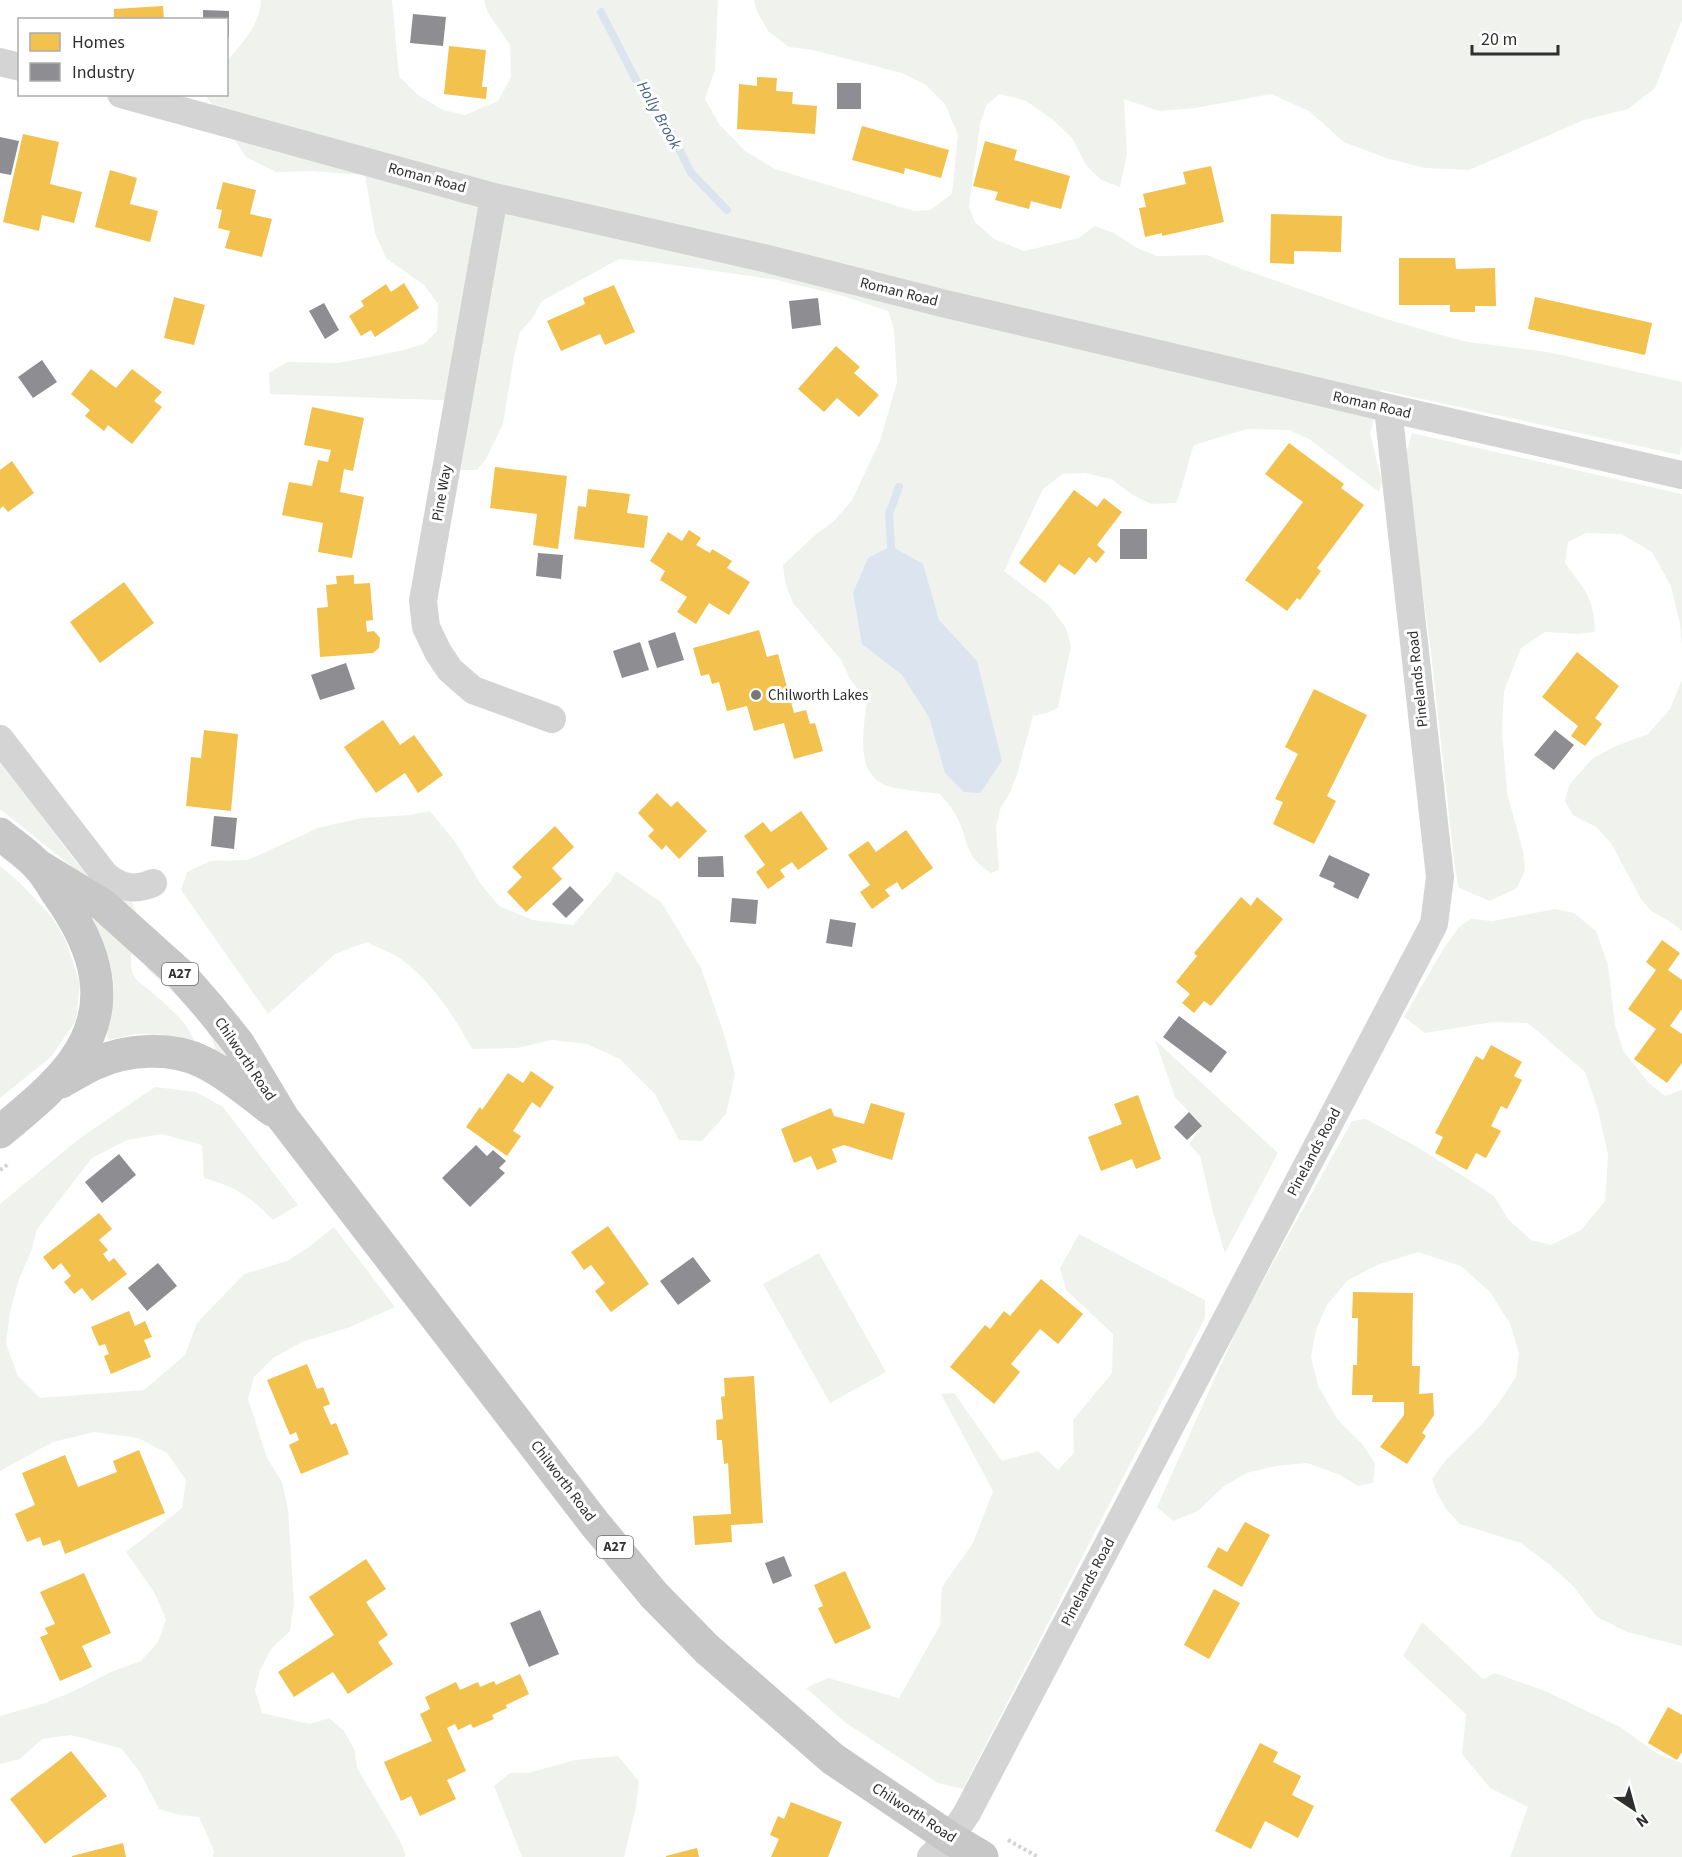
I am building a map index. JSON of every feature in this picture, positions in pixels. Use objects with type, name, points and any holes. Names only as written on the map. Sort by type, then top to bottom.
[{"type":"main road","name":"A27","points":[[0,834],[39,866],[78,925],[96,972],[98,997],[94,1019],[86,1041],[74,1061],[9,1144]]},
{"type":"main road","name":"Chilworth Road","points":[[39,866],[103,905],[182,976],[238,1043],[283,1118],[595,1524],[654,1595],[707,1649],[833,1759],[940,1848],[992,1847]]},
{"type":"main road","name":"Chilworth Road","points":[[54,1086],[94,1064],[113,1057],[156,1051],[201,1061],[239,1085],[283,1118]]},
{"type":"street","points":[[0,62],[18,66]]},
{"type":"street","name":"Roman Road","points":[[128,96],[494,197],[764,258],[946,304],[1682,475]]},
{"type":"street","name":"Pine Way","points":[[494,197],[423,601],[426,627],[450,670],[473,690],[552,719]]},
{"type":"street","name":"Pinelands Road","points":[[940,1848],[967,1813],[1434,924],[1440,877],[1388,408]]},
{"type":"street","points":[[0,739],[95,844],[105,875],[122,886],[138,888],[153,883]]},
{"type":"path","points":[[0,1170],[9,1144]]},
{"type":"path","points":[[992,1847],[1038,1857]]},
{"type":"shaded area","points":[[261,0],[392,0],[399,76],[418,95],[443,110],[465,115],[498,101],[511,77],[510,45],[488,13],[484,0],[718,0],[715,70],[705,99],[719,124],[745,151],[775,169],[914,211],[930,210],[952,194],[958,135],[945,104],[926,85],[902,73],[813,50],[789,47],[768,31],[756,9],[754,0],[1682,0],[1682,20],[1655,88],[1628,109],[1584,120],[1469,170],[1425,168],[1386,158],[1344,142],[1309,111],[1271,94],[1195,108],[1159,111],[1124,99],[1127,154],[1120,187],[1101,180],[1086,165],[1072,138],[1052,119],[1026,101],[1000,94],[987,104],[980,124],[969,207],[975,222],[994,239],[1024,251],[1079,238],[1094,226],[1114,233],[1137,248],[1157,256],[1207,255],[1383,318],[1452,338],[1548,352],[1682,382],[1680,455],[1381,390],[1370,434],[1382,481],[1379,492],[1309,439],[1289,430],[1247,429],[1194,445],[1176,503],[1151,504],[1133,495],[1111,479],[1085,473],[1063,474],[1043,489],[1004,571],[1049,605],[1066,628],[1071,646],[1058,708],[1033,716],[1017,774],[1010,793],[1001,807],[996,827],[999,870],[991,873],[971,854],[957,817],[940,794],[890,787],[875,779],[865,760],[863,748],[867,701],[850,679],[841,660],[793,603],[785,582],[783,565],[833,522],[852,500],[880,441],[897,382],[894,329],[888,311],[843,296],[777,280],[619,259],[542,301],[532,319],[520,332],[503,424],[486,459],[477,470],[460,470],[463,401],[270,394],[269,373],[287,362],[338,363],[424,344],[437,331],[438,304],[424,285],[386,258],[375,233],[365,175],[313,171],[276,172],[246,157],[207,97],[228,96],[228,60],[254,26]]},
{"type":"shaded area","points":[[1412,433],[1682,494],[1682,646],[1680,624],[1671,586],[1652,552],[1621,534],[1586,533],[1568,542],[1565,563],[1587,594],[1593,610],[1595,632],[1578,634],[1545,632],[1521,648],[1504,691],[1502,730],[1507,793],[1523,851],[1525,870],[1517,888],[1490,901],[1459,888],[1455,869],[1430,644],[1404,460]]},
{"type":"shaded area","points":[[891,546],[923,564],[939,620],[977,661],[1002,761],[980,793],[964,792],[945,773],[929,717],[902,675],[862,644],[853,593],[868,558]]},
{"type":"shaded area","points":[[1682,680],[1682,931],[1651,911],[1641,899],[1611,843],[1596,827],[1573,815],[1565,801],[1569,785],[1593,758],[1648,734],[1670,709]]},
{"type":"shaded area","points":[[0,760],[76,862],[90,876],[129,895],[137,914],[71,866],[0,809]]},
{"type":"shaded area","points":[[430,811],[456,843],[480,883],[499,906],[533,920],[573,925],[611,881],[616,871],[662,903],[701,968],[735,1074],[726,1114],[702,1141],[679,1140],[655,1094],[620,1059],[587,1044],[552,1040],[517,1048],[472,1049],[450,1012],[423,978],[401,959],[367,942],[335,954],[268,1014],[181,890],[187,872],[210,861],[248,860],[318,828],[362,818],[410,815]]},
{"type":"shaded area","points":[[0,866],[19,882],[52,917],[66,941],[80,984],[76,1021],[51,1057],[0,1098]]},
{"type":"shaded area","points":[[1555,909],[1574,913],[1596,931],[1608,965],[1615,1025],[1624,1052],[1649,1083],[1665,1096],[1682,1090],[1682,1646],[1627,1632],[1597,1617],[1573,1586],[1521,1543],[1460,1524],[1446,1509],[1432,1479],[1445,1461],[1482,1424],[1498,1404],[1516,1377],[1519,1353],[1510,1324],[1490,1292],[1461,1266],[1418,1252],[1377,1265],[1348,1280],[1327,1305],[1316,1330],[1311,1357],[1318,1386],[1338,1420],[1363,1445],[1375,1464],[1373,1483],[1358,1486],[1340,1475],[1307,1463],[1275,1466],[1247,1473],[1224,1486],[1198,1511],[1173,1521],[1157,1507],[1240,1322],[1352,1121],[1366,1119],[1419,1148],[1494,1196],[1508,1219],[1531,1240],[1551,1245],[1581,1230],[1605,1201],[1608,1155],[1598,1110],[1585,1072],[1528,1023],[1493,1022],[1425,1033],[1404,1017],[1442,951],[1460,926],[1471,919],[1493,921]]},
{"type":"shaded area","points":[[94,918],[133,948],[131,964],[134,976],[182,1020],[195,1043],[159,1034],[136,1034],[108,1040],[114,995],[112,971]]},
{"type":"shaded area","points":[[144,963],[155,966],[229,1051],[224,1058],[215,1051],[213,1041],[198,1019],[148,970]]},
{"type":"shaded area","points":[[1155,1040],[1278,1153],[1225,1253],[1200,1156],[1189,1144],[1202,1126],[1175,1097]]},
{"type":"shaded area","points":[[155,1087],[196,1092],[223,1107],[298,1205],[273,1220],[242,1193],[204,1178],[202,1145],[162,1134],[127,1140],[92,1158],[37,1229],[10,1312],[6,1344],[18,1376],[40,1398],[144,1390],[185,1355],[197,1323],[244,1274],[287,1261],[334,1227],[395,1307],[350,1327],[302,1342],[273,1358],[254,1377],[248,1399],[267,1458],[282,1482],[288,1509],[294,1603],[290,1631],[271,1649],[260,1670],[255,1690],[262,1713],[310,1724],[329,1718],[344,1731],[355,1751],[357,1768],[398,1837],[406,1855],[404,1857],[213,1857],[214,1851],[199,1817],[159,1809],[139,1771],[122,1749],[70,1735],[42,1739],[20,1759],[0,1764],[0,1716],[45,1703],[111,1672],[141,1661],[158,1642],[166,1619],[154,1592],[126,1552],[182,1508],[186,1480],[167,1453],[138,1438],[94,1432],[53,1442],[0,1471],[0,1204],[80,1138]]},
{"type":"shaded area","points":[[1079,1234],[1205,1300],[1205,1318],[963,1789],[938,1783],[846,1723],[806,1688],[828,1678],[899,1698],[940,1625],[942,1587],[973,1543],[993,1491],[941,1394],[954,1393],[1002,1461],[1038,1451],[1058,1470],[1074,1453],[1073,1420],[1112,1373],[1113,1334],[1066,1290],[1060,1268]]},
{"type":"shaded area","points":[[819,1253],[886,1372],[830,1403],[763,1284]]},
{"type":"shaded area","points":[[1422,1622],[1483,1679],[1495,1673],[1545,1691],[1620,1727],[1658,1754],[1682,1763],[1682,1857],[1510,1857],[1528,1807],[1490,1788],[1462,1754],[1466,1714],[1403,1656]]},
{"type":"shaded area","points":[[618,1756],[639,1781],[636,1807],[624,1857],[522,1857],[494,1786],[510,1773],[528,1773],[575,1760]]},
{"type":"building: Homes","points":[[163,6],[164,18],[114,18],[114,9]]},
{"type":"building: Homes","points":[[449,46],[486,50],[482,87],[487,87],[486,99],[444,94]]},
{"type":"building: Homes","points":[[757,77],[777,78],[776,91],[793,92],[792,104],[817,106],[815,134],[737,129],[739,84],[757,86]]},
{"type":"building: Homes","points":[[862,126],[949,150],[941,178],[905,168],[904,174],[852,160]]},
{"type":"building: Homes","points":[[23,134],[59,142],[50,184],[82,192],[74,223],[42,215],[39,231],[3,222]]},
{"type":"building: Homes","points":[[985,141],[1017,150],[1014,160],[1070,176],[1061,209],[1031,201],[1029,209],[995,200],[998,192],[973,186]]},
{"type":"building: Homes","points":[[1211,166],[1224,222],[1162,236],[1162,233],[1145,237],[1139,208],[1146,207],[1143,194],[1186,184],[1183,172]]},
{"type":"building: Homes","points":[[110,170],[137,178],[130,204],[158,211],[150,242],[95,227]]},
{"type":"building: Homes","points":[[223,182],[256,190],[250,214],[272,219],[262,257],[225,248],[230,231],[218,228],[222,210],[216,209]]},
{"type":"building: Homes","points":[[1271,214],[1342,216],[1341,252],[1294,251],[1294,264],[1270,263]]},
{"type":"building: Homes","points":[[1399,258],[1455,258],[1456,269],[1495,268],[1496,306],[1475,306],[1475,312],[1450,312],[1450,305],[1399,305]]},
{"type":"building: Homes","points":[[404,283],[419,308],[375,337],[371,330],[361,336],[349,316],[364,306],[361,301],[386,284],[391,292]]},
{"type":"building: Homes","points":[[614,285],[635,332],[605,345],[600,334],[561,351],[547,321],[585,304],[583,298]]},
{"type":"building: Homes","points":[[174,297],[205,305],[194,345],[164,338]]},
{"type":"building: Homes","points":[[1535,297],[1652,323],[1645,355],[1528,329]]},
{"type":"building: Homes","points":[[836,346],[860,367],[854,373],[879,395],[859,417],[837,398],[824,412],[798,389]]},
{"type":"building: Homes","points":[[91,369],[116,388],[132,369],[162,392],[154,401],[162,407],[132,444],[108,425],[104,431],[85,416],[90,410],[71,394]]},
{"type":"building: Homes","points":[[312,407],[364,418],[353,471],[344,469],[340,492],[364,497],[352,558],[318,552],[323,523],[282,515],[289,482],[312,486],[318,460],[328,462],[331,450],[304,445]]},
{"type":"building: Homes","points":[[1289,443],[1344,484],[1341,488],[1364,505],[1317,568],[1321,571],[1300,600],[1297,598],[1287,611],[1245,580],[1303,502],[1265,474]]},
{"type":"building: Homes","points":[[12,461],[34,493],[8,512],[3,506],[0,509],[0,470]]},
{"type":"building: Homes","points":[[495,467],[567,476],[558,549],[533,545],[537,514],[490,508]]},
{"type":"building: Homes","points":[[588,489],[630,494],[627,513],[648,516],[644,548],[574,539],[578,506],[586,507]]},
{"type":"building: Homes","points":[[1074,490],[1097,507],[1104,498],[1122,512],[1097,545],[1105,552],[1096,563],[1089,557],[1075,575],[1059,564],[1045,583],[1019,563]]},
{"type":"building: Homes","points":[[689,530],[701,538],[696,545],[710,553],[712,549],[732,561],[727,568],[750,582],[729,615],[709,603],[696,624],[677,612],[687,597],[660,580],[665,571],[650,561],[668,532],[682,541]]},
{"type":"building: Homes","points":[[354,575],[354,584],[370,583],[373,620],[366,621],[367,632],[374,631],[380,638],[379,648],[373,653],[320,657],[317,608],[328,607],[326,585],[337,584],[336,576]]},
{"type":"building: Homes","points":[[124,582],[154,623],[100,663],[70,622]]},
{"type":"building: Homes","name":"Chilworth Lakes","points":[[759,630],[767,657],[778,654],[794,713],[806,710],[810,724],[815,723],[823,751],[794,759],[784,723],[754,731],[747,706],[727,711],[719,682],[712,684],[709,674],[701,676],[693,648]]},
{"type":"building: Homes","points":[[1577,652],[1619,686],[1595,718],[1602,724],[1585,746],[1571,736],[1578,726],[1542,697]]},
{"type":"building: Homes","points":[[1314,689],[1367,715],[1327,796],[1336,801],[1314,844],[1273,824],[1283,802],[1275,799],[1298,754],[1285,747]]},
{"type":"building: Homes","points":[[383,720],[400,745],[414,735],[443,775],[418,793],[405,773],[376,793],[344,747]]},
{"type":"building: Homes","points":[[204,730],[238,734],[231,811],[186,806],[191,757],[201,758]]},
{"type":"building: Homes","points":[[657,793],[671,807],[677,801],[707,831],[679,859],[666,845],[662,850],[648,836],[654,830],[638,813]]},
{"type":"building: Homes","points":[[801,811],[828,849],[798,870],[792,862],[780,870],[785,877],[768,889],[756,872],[765,865],[744,836],[763,822],[771,832]]},
{"type":"building: Homes","points":[[555,826],[574,847],[552,868],[562,879],[526,912],[507,892],[522,877],[512,867]]},
{"type":"building: Homes","points":[[906,830],[933,868],[902,890],[897,882],[885,890],[890,896],[872,909],[860,892],[870,885],[848,855],[868,841],[876,852]]},
{"type":"building: Homes","points":[[1241,897],[1251,906],[1257,897],[1283,919],[1211,1006],[1204,1001],[1194,1013],[1182,1003],[1190,994],[1176,982],[1197,956],[1194,953]]},
{"type":"building: Homes","points":[[1662,940],[1680,953],[1668,970],[1682,980],[1682,1009],[1670,1026],[1682,1034],[1682,1063],[1667,1083],[1634,1059],[1656,1029],[1628,1009],[1656,970],[1646,962]]},
{"type":"building: Homes","points":[[1491,1045],[1522,1062],[1514,1076],[1522,1080],[1507,1109],[1501,1106],[1491,1126],[1501,1131],[1486,1158],[1476,1153],[1467,1170],[1435,1153],[1443,1137],[1435,1133],[1476,1056],[1483,1060]]},
{"type":"building: Homes","points":[[531,1071],[554,1087],[540,1108],[532,1102],[513,1131],[521,1136],[507,1156],[466,1127],[480,1107],[482,1110],[508,1073],[523,1083]]},
{"type":"building: Homes","points":[[1138,1095],[1161,1159],[1136,1169],[1132,1159],[1101,1171],[1088,1137],[1122,1124],[1114,1104]]},
{"type":"building: Homes","points":[[871,1103],[905,1113],[892,1160],[844,1145],[832,1149],[837,1162],[817,1170],[811,1156],[794,1163],[781,1129],[831,1108],[834,1116],[864,1124]]},
{"type":"building: Homes","points":[[99,1213],[112,1229],[99,1240],[108,1250],[103,1254],[109,1262],[114,1258],[127,1274],[92,1301],[82,1288],[74,1294],[64,1282],[71,1276],[61,1263],[53,1270],[43,1257]]},
{"type":"building: Homes","points":[[608,1226],[649,1284],[611,1312],[595,1291],[605,1283],[591,1265],[584,1270],[571,1252]]},
{"type":"building: Homes","points":[[1041,1279],[1083,1314],[1058,1344],[1040,1329],[1011,1364],[1020,1372],[994,1404],[950,1367],[985,1325],[990,1329],[1004,1311],[1010,1316]]},
{"type":"building: Homes","points":[[1353,1292],[1413,1293],[1412,1366],[1420,1366],[1419,1394],[1433,1393],[1434,1415],[1422,1433],[1426,1436],[1407,1464],[1380,1447],[1404,1415],[1404,1402],[1372,1402],[1373,1395],[1352,1395],[1353,1365],[1357,1365],[1358,1318],[1352,1318]]},
{"type":"building: Homes","points":[[129,1311],[135,1326],[145,1321],[152,1337],[144,1340],[151,1357],[111,1374],[104,1356],[109,1354],[105,1344],[99,1346],[91,1327]]},
{"type":"building: Homes","points":[[307,1364],[317,1389],[323,1387],[330,1404],[323,1407],[331,1425],[336,1423],[349,1454],[301,1474],[289,1445],[299,1440],[296,1432],[290,1435],[267,1380]]},
{"type":"building: Homes","points":[[754,1376],[763,1523],[731,1525],[732,1542],[695,1545],[693,1516],[731,1514],[728,1463],[724,1464],[722,1440],[717,1440],[716,1420],[723,1419],[721,1397],[725,1396],[724,1378]]},
{"type":"building: Homes","points":[[139,1450],[165,1513],[65,1554],[60,1540],[43,1546],[40,1537],[27,1542],[15,1514],[35,1505],[22,1473],[65,1455],[78,1487],[117,1472],[113,1461]]},
{"type":"building: Homes","points":[[1245,1522],[1270,1535],[1242,1587],[1207,1567],[1218,1547],[1227,1552]]},
{"type":"building: Homes","points":[[366,1559],[386,1589],[366,1602],[388,1635],[378,1642],[393,1664],[348,1694],[333,1672],[294,1697],[278,1672],[334,1635],[309,1597]]},
{"type":"building: Homes","points":[[845,1571],[871,1628],[835,1644],[818,1608],[823,1606],[814,1585]]},
{"type":"building: Homes","points":[[84,1573],[111,1633],[82,1646],[92,1667],[60,1681],[40,1637],[48,1634],[45,1628],[55,1624],[40,1592]]},
{"type":"building: Homes","points":[[1214,1589],[1240,1603],[1209,1659],[1184,1645]]},
{"type":"building: Homes","points":[[520,1674],[529,1694],[492,1715],[494,1719],[473,1728],[471,1724],[458,1730],[455,1724],[447,1728],[466,1771],[447,1780],[456,1799],[420,1816],[411,1796],[401,1801],[384,1762],[432,1741],[420,1714],[430,1709],[425,1697],[456,1682],[460,1690],[478,1682],[480,1687],[494,1681],[496,1685]]},
{"type":"building: Homes","points":[[1668,1707],[1682,1715],[1682,1752],[1677,1760],[1648,1743]]},
{"type":"building: Homes","points":[[1260,1743],[1278,1752],[1273,1762],[1301,1776],[1292,1795],[1314,1806],[1298,1838],[1265,1821],[1251,1849],[1215,1831]]},
{"type":"building: Homes","points":[[71,1751],[107,1796],[45,1844],[10,1799]]},
{"type":"building: Homes","points":[[791,1802],[842,1822],[828,1857],[771,1857],[779,1839],[770,1835],[778,1816],[784,1819]]},
{"type":"building: Homes","points":[[123,1843],[126,1857],[72,1857],[72,1856]]},
{"type":"building: Homes","points":[[697,1848],[699,1857],[666,1857],[666,1856]]},
{"type":"building: Industry","points":[[203,10],[229,11],[229,37],[228,18],[203,18]]},
{"type":"building: Industry","points":[[413,14],[446,17],[443,46],[410,43]]},
{"type":"building: Industry","points":[[837,83],[861,83],[861,109],[837,109]]},
{"type":"building: Industry","points":[[0,137],[19,141],[11,175],[0,173]]},
{"type":"building: Industry","points":[[818,298],[821,325],[792,329],[789,301]]},
{"type":"building: Industry","points":[[324,303],[339,330],[325,339],[309,311]]},
{"type":"building: Industry","points":[[42,360],[57,382],[33,398],[18,377]]},
{"type":"building: Industry","points":[[1120,529],[1147,529],[1147,559],[1120,559]]},
{"type":"building: Industry","points":[[538,553],[563,555],[561,579],[536,576]]},
{"type":"building: Industry","points":[[675,632],[684,660],[657,668],[648,641]]},
{"type":"building: Industry","points":[[640,642],[649,670],[622,678],[613,651]]},
{"type":"building: Industry","points":[[346,663],[355,689],[320,700],[311,675]]},
{"type":"building: Industry","points":[[1555,730],[1574,745],[1554,770],[1534,755]]},
{"type":"building: Industry","points":[[214,816],[237,818],[234,849],[211,846]]},
{"type":"building: Industry","points":[[1329,855],[1370,874],[1358,899],[1333,887],[1335,883],[1319,876]]},
{"type":"building: Industry","points":[[723,856],[724,877],[698,877],[698,857]]},
{"type":"building: Industry","points":[[570,886],[584,900],[566,918],[552,904]]},
{"type":"building: Industry","points":[[732,898],[758,900],[756,924],[730,922]]},
{"type":"building: Industry","points":[[830,919],[856,923],[852,947],[826,943]]},
{"type":"building: Industry","points":[[1179,1016],[1227,1052],[1211,1073],[1163,1037]]},
{"type":"building: Industry","points":[[1189,1112],[1202,1126],[1187,1140],[1174,1127]]},
{"type":"building: Industry","points":[[476,1145],[487,1156],[493,1150],[506,1161],[499,1168],[505,1173],[470,1207],[442,1178]]},
{"type":"building: Industry","points":[[119,1154],[136,1175],[102,1203],[85,1182]]},
{"type":"building: Industry","points":[[693,1257],[711,1281],[678,1305],[660,1281]]},
{"type":"building: Industry","points":[[158,1263],[177,1286],[147,1311],[128,1288]]},
{"type":"building: Industry","points":[[784,1556],[792,1576],[773,1584],[765,1563]]},
{"type":"building: Industry","points":[[540,1610],[559,1654],[529,1667],[510,1623]]},
{"type":"waterway","name":"Holly Brook","points":[[601,12],[636,80],[672,134],[691,173],[727,210]]},
{"type":"waterway","points":[[891,546],[889,514],[899,487]]},
{"type":"place","name":"Chilworth Lakes","points":[[756,695]]}]
